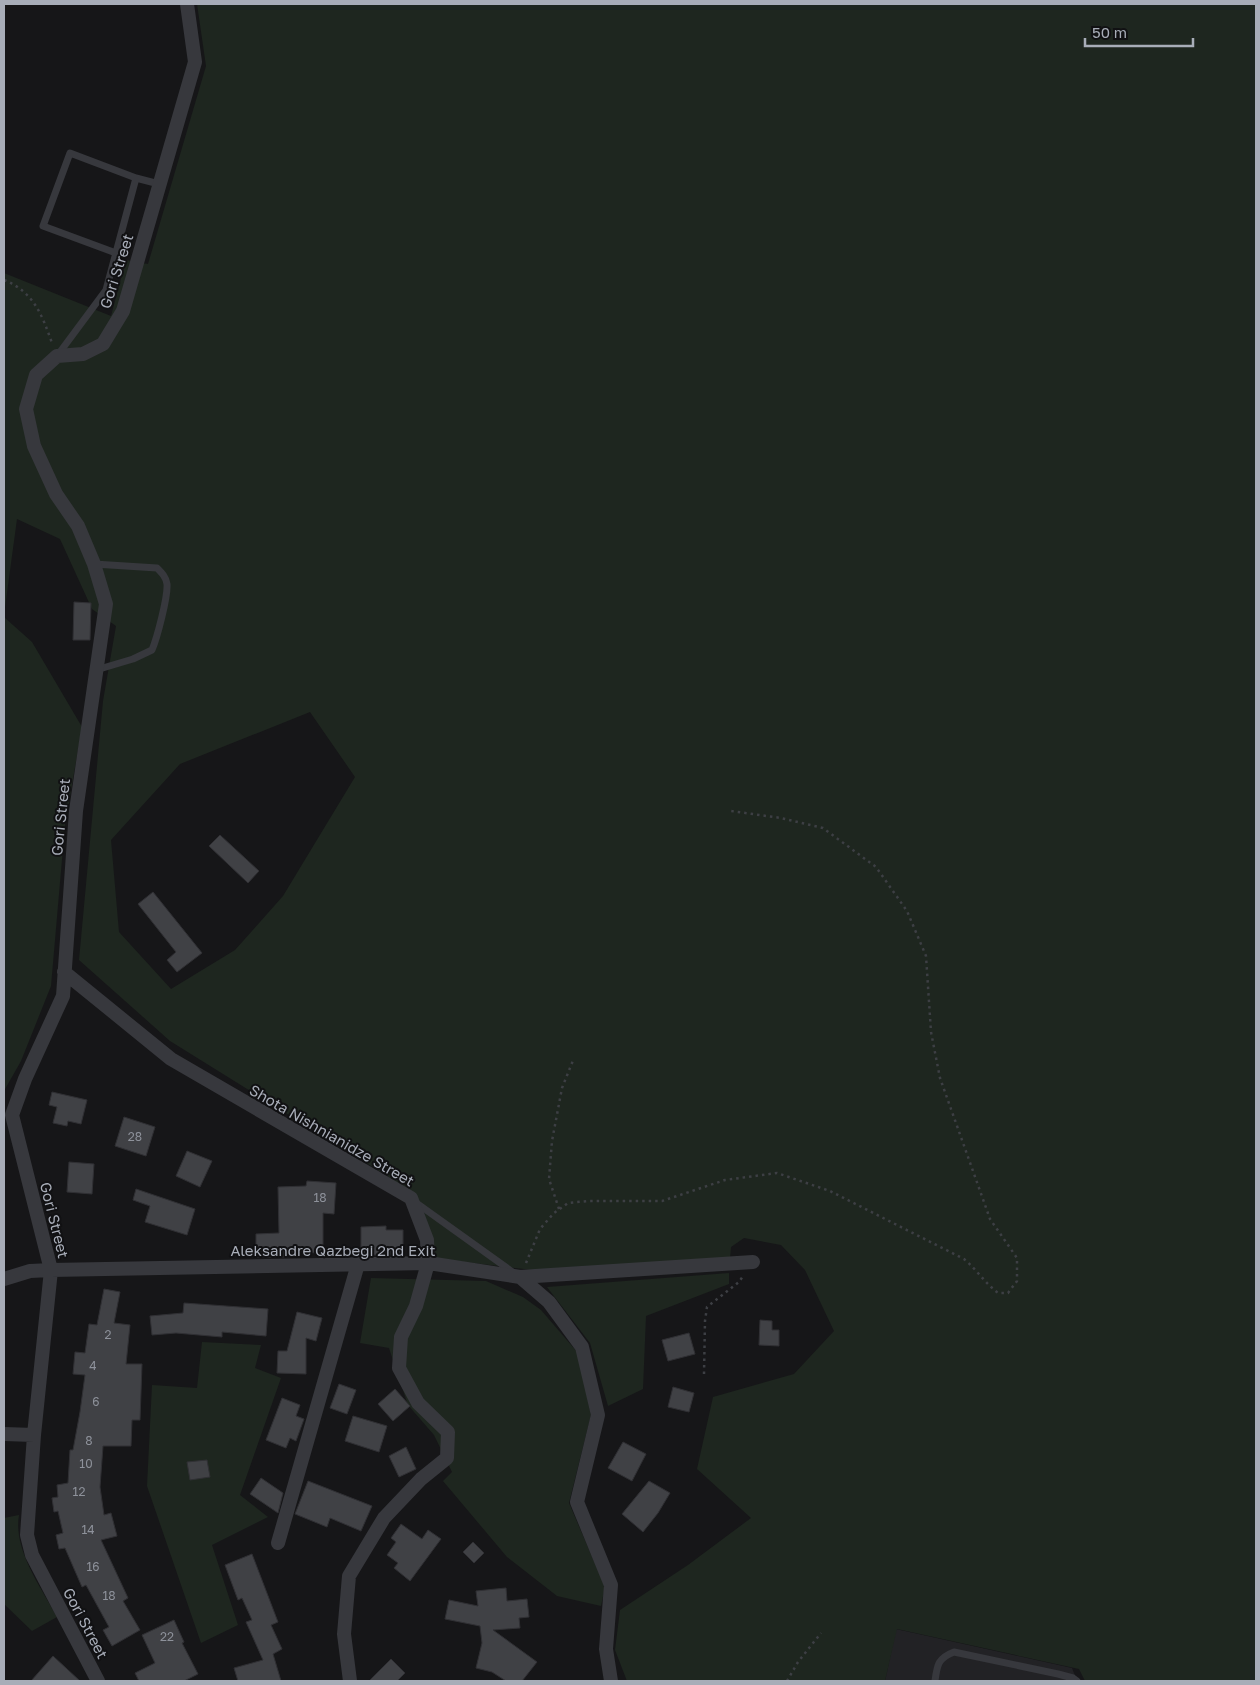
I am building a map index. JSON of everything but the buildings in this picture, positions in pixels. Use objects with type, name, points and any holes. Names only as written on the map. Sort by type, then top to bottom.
[{"type":"street","name":"Gori Street","points":[[98,1681],[32,1555],[27,1535],[34,1436],[51,1270],[8,1116],[63,996],[76,811],[106,604],[94,564],[78,526],[56,494],[34,446],[26,409],[36,375],[57,356],[82,354],[103,344],[123,311],[194,62],[187,4]]},
{"type":"street","name":"Shota Nishnianidze Street","points":[[64,972],[171,1059],[411,1198],[427,1240],[428,1263],[416,1306],[401,1337],[399,1368],[418,1402],[448,1432],[447,1458],[421,1479],[384,1518],[349,1576],[344,1634],[350,1681]]},
{"type":"street","name":"Aleksandre Qazbegi 2nd Exit","points":[[4,1279],[30,1272],[51,1270],[428,1263],[520,1277],[753,1262]]},
{"type":"street","points":[[278,1543],[358,1264]]},
{"type":"street","points":[[520,1277],[549,1302],[582,1347],[598,1415],[577,1502],[611,1585],[606,1649],[610,1681]]},
{"type":"street","points":[[4,1434],[34,1436]]},
{"type":"lane","points":[[116,253],[43,226],[70,153],[136,178],[159,184]]},
{"type":"lane","points":[[57,356],[106,290],[136,178]]},
{"type":"lane","points":[[94,564],[157,568],[164,574],[167,586],[156,640],[152,650],[133,659],[96,670]]},
{"type":"lane","points":[[411,1198],[520,1277]]},
{"type":"lane","points":[[935,1681],[937,1664],[944,1656],[954,1652],[1058,1674],[1077,1681]]},
{"type":"path","points":[[4,280],[16,285],[40,309],[57,356]]},
{"type":"path","points":[[520,1277],[540,1229],[559,1209],[568,1203],[588,1201],[662,1201],[725,1180],[777,1173],[830,1191],[964,1259],[979,1271],[986,1283],[998,1293],[1008,1293],[1017,1280],[1016,1258],[990,1219],[940,1078],[931,1032],[926,956],[907,911],[876,867],[823,828],[781,818],[731,812]]},
{"type":"path","points":[[559,1209],[549,1179],[552,1141],[562,1088],[574,1058]]},
{"type":"path","points":[[704,1374],[707,1307],[739,1282],[753,1262]]},
{"type":"path","points":[[787,1681],[798,1662],[822,1633]]},
{"type":"shaded area","points":[[197,4],[1256,4],[1256,1681],[1085,1681],[1079,1669],[897,1629],[885,1681],[627,1681],[615,1650],[620,1610],[688,1565],[751,1518],[697,1469],[713,1397],[794,1374],[834,1331],[805,1270],[781,1245],[744,1238],[731,1247],[730,1258],[533,1270],[437,1259],[429,1229],[413,1192],[170,1041],[79,960],[103,701],[116,626],[92,609],[60,539],[17,519],[4,615],[4,273],[111,316],[126,260],[148,264],[206,66]],"holes":[[[310,712],[355,777],[283,896],[235,950],[171,989],[119,932],[111,840],[180,764]]]},
{"type":"shaded area","points":[[4,617],[32,642],[82,727],[65,825],[51,986],[21,1061],[4,1091]]},
{"type":"shaded area","points":[[729,1273],[729,1284],[646,1316],[643,1389],[608,1406],[590,1343],[547,1287]]},
{"type":"shaded area","points":[[371,1278],[486,1281],[523,1297],[541,1310],[578,1353],[591,1415],[569,1503],[605,1587],[601,1606],[557,1596],[507,1557],[443,1481],[452,1472],[434,1435],[408,1405],[389,1348],[360,1343]]},
{"type":"shaded area","points":[[202,1342],[261,1345],[255,1368],[281,1378],[240,1495],[268,1517],[212,1545],[238,1625],[201,1643],[147,1486],[152,1385],[197,1388]]},
{"type":"shaded area","points":[[19,1515],[18,1528],[24,1555],[36,1581],[57,1617],[32,1631],[4,1604],[4,1518]]},
{"type":"shaded area","points":[[896,1629],[1072,1668],[1077,1681],[885,1681]]}]
